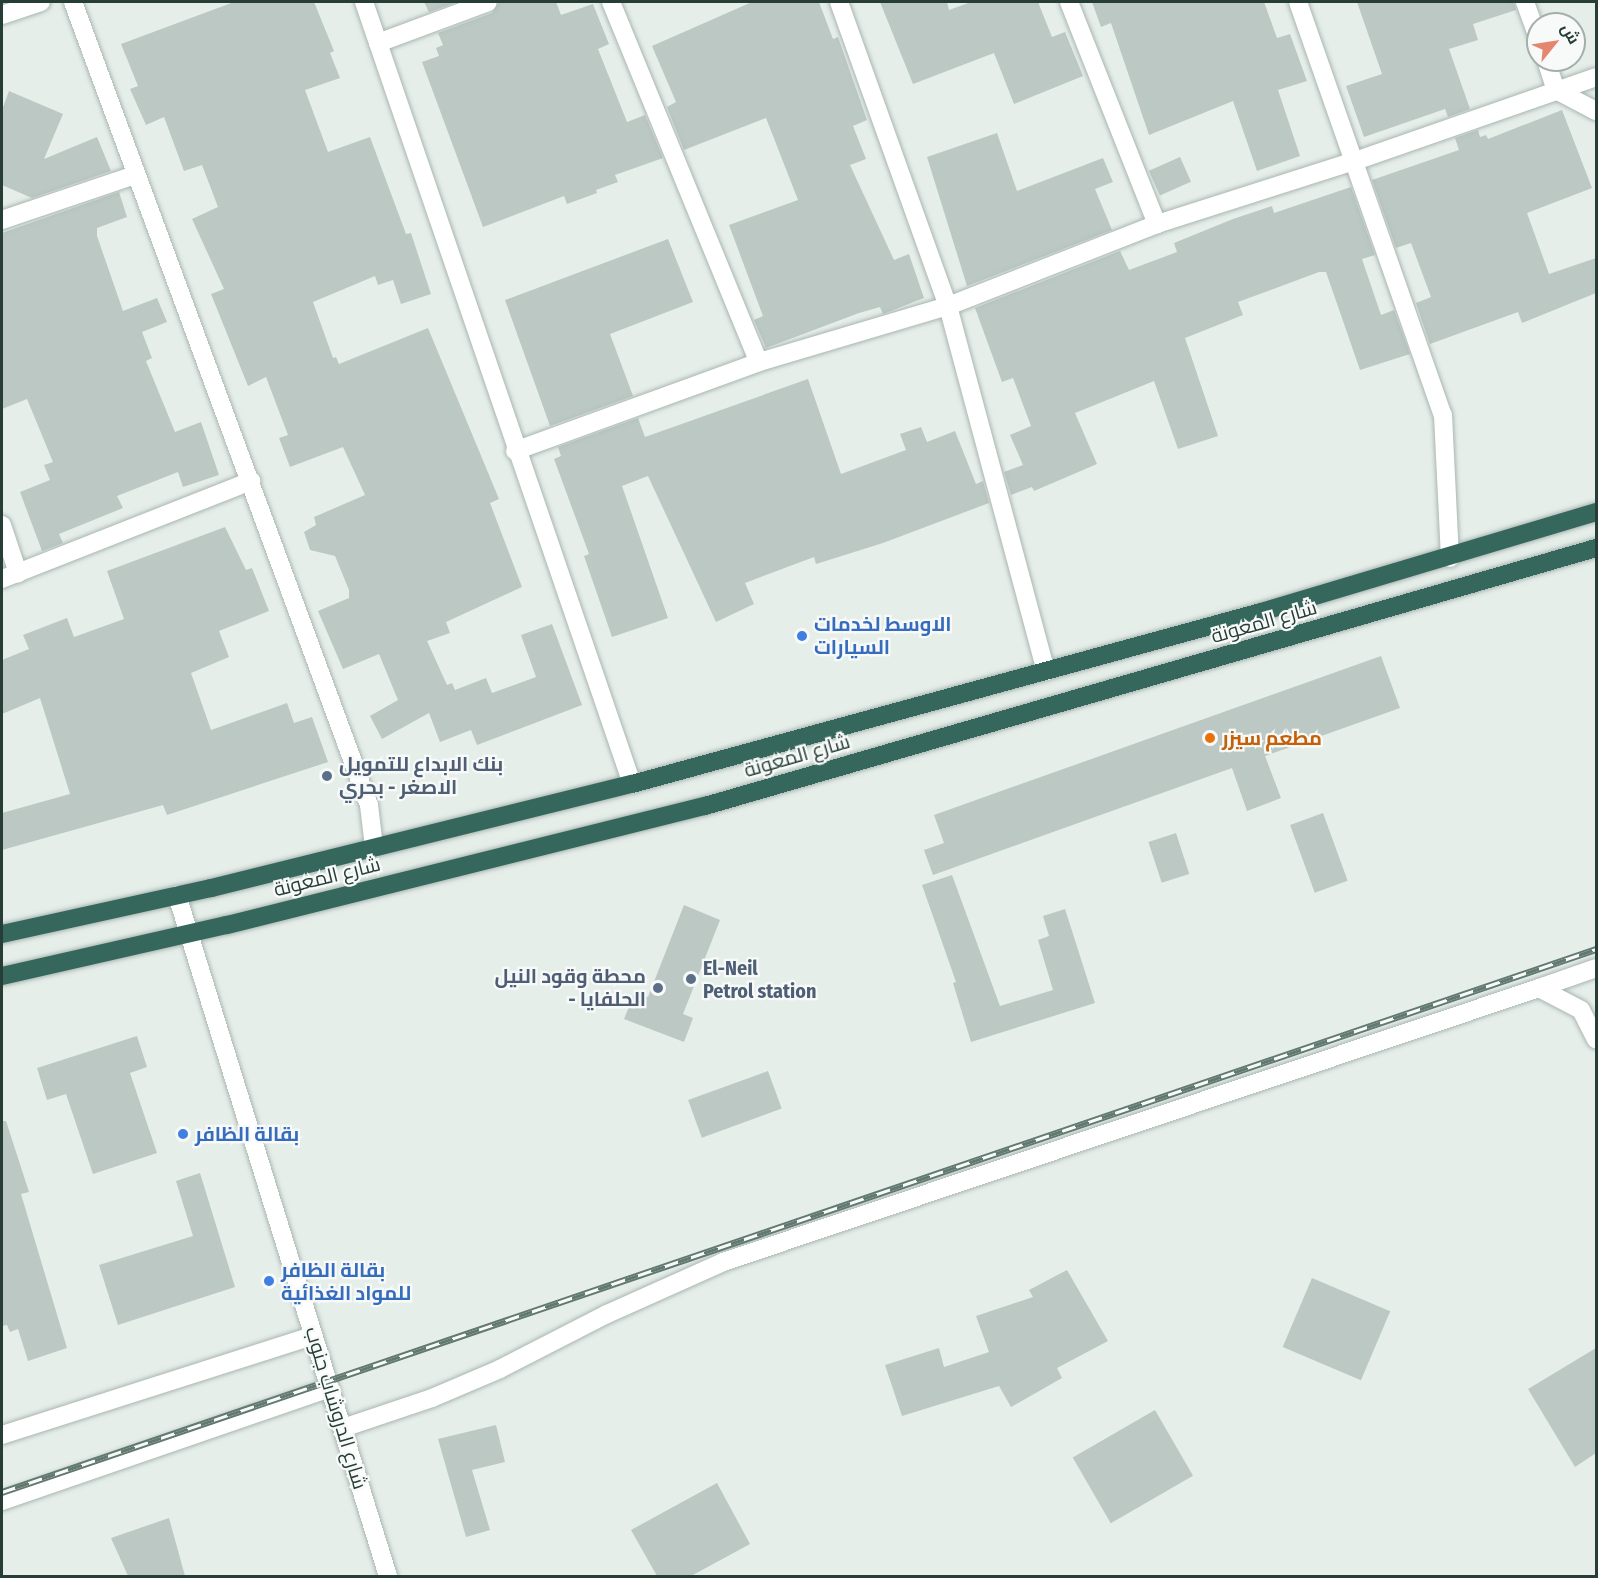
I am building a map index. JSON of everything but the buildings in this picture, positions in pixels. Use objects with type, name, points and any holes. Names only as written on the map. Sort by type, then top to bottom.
[{"type":"highway","name":"شارع المعونة","points":[[2,934],[177,896],[632,784],[1450,558],[1596,512]]},
{"type":"highway","name":"شارع المعونة","points":[[2,976],[186,932],[227,925],[705,806],[1596,548]]},
{"type":"street","points":[[2,15],[41,2]]},
{"type":"street","points":[[73,2],[369,805],[374,847]]},
{"type":"street","points":[[364,2],[515,451],[632,784]]},
{"type":"street","points":[[378,43],[488,2]]},
{"type":"street","points":[[611,2],[759,363]]},
{"type":"street","points":[[840,2],[948,306],[1046,671]]},
{"type":"street","points":[[1069,2],[1157,224]]},
{"type":"street","points":[[1298,2],[1443,415],[1450,558]]},
{"type":"street","points":[[1549,72],[1556,90],[1596,111]]},
{"type":"street","points":[[515,451],[759,363],[948,306],[1157,224],[1355,161],[1596,77]]},
{"type":"street","points":[[2,220],[135,175]]},
{"type":"street","points":[[2,525],[10,576],[251,481]]},
{"type":"street","name":"شارع الدروشاب جنوب","points":[[177,896],[186,932],[388,1576]]},
{"type":"street","points":[[343,1428],[432,1398],[500,1369],[607,1314],[723,1262],[1596,968]]},
{"type":"street","points":[[1539,988],[1581,1010],[1596,1039]]},
{"type":"street","points":[[2,1435],[313,1336]]},
{"type":"street","points":[[2,1501],[330,1388]]},
{"type":"railway","points":[[2,1492],[1596,949]]},
{"type":"place","name":"الاوسط لخدمات السيارات","points":[[802,636]]},
{"type":"place","name":"مطعم سيزر","points":[[1210,738]]},
{"type":"place","name":"بنك الابداع للتمويل الاصغر - بحري","points":[[327,776]]},
{"type":"place","name":"El-Neil Petrol station","points":[[691,979]]},
{"type":"place","name":"محطة وقود النيل - الحلفايا","points":[[658,988]]},
{"type":"place","name":"بقالة الظافر","points":[[183,1134]]},
{"type":"place","name":"بقالة الظافر للمواد الغذائية","points":[[269,1281]]}]
